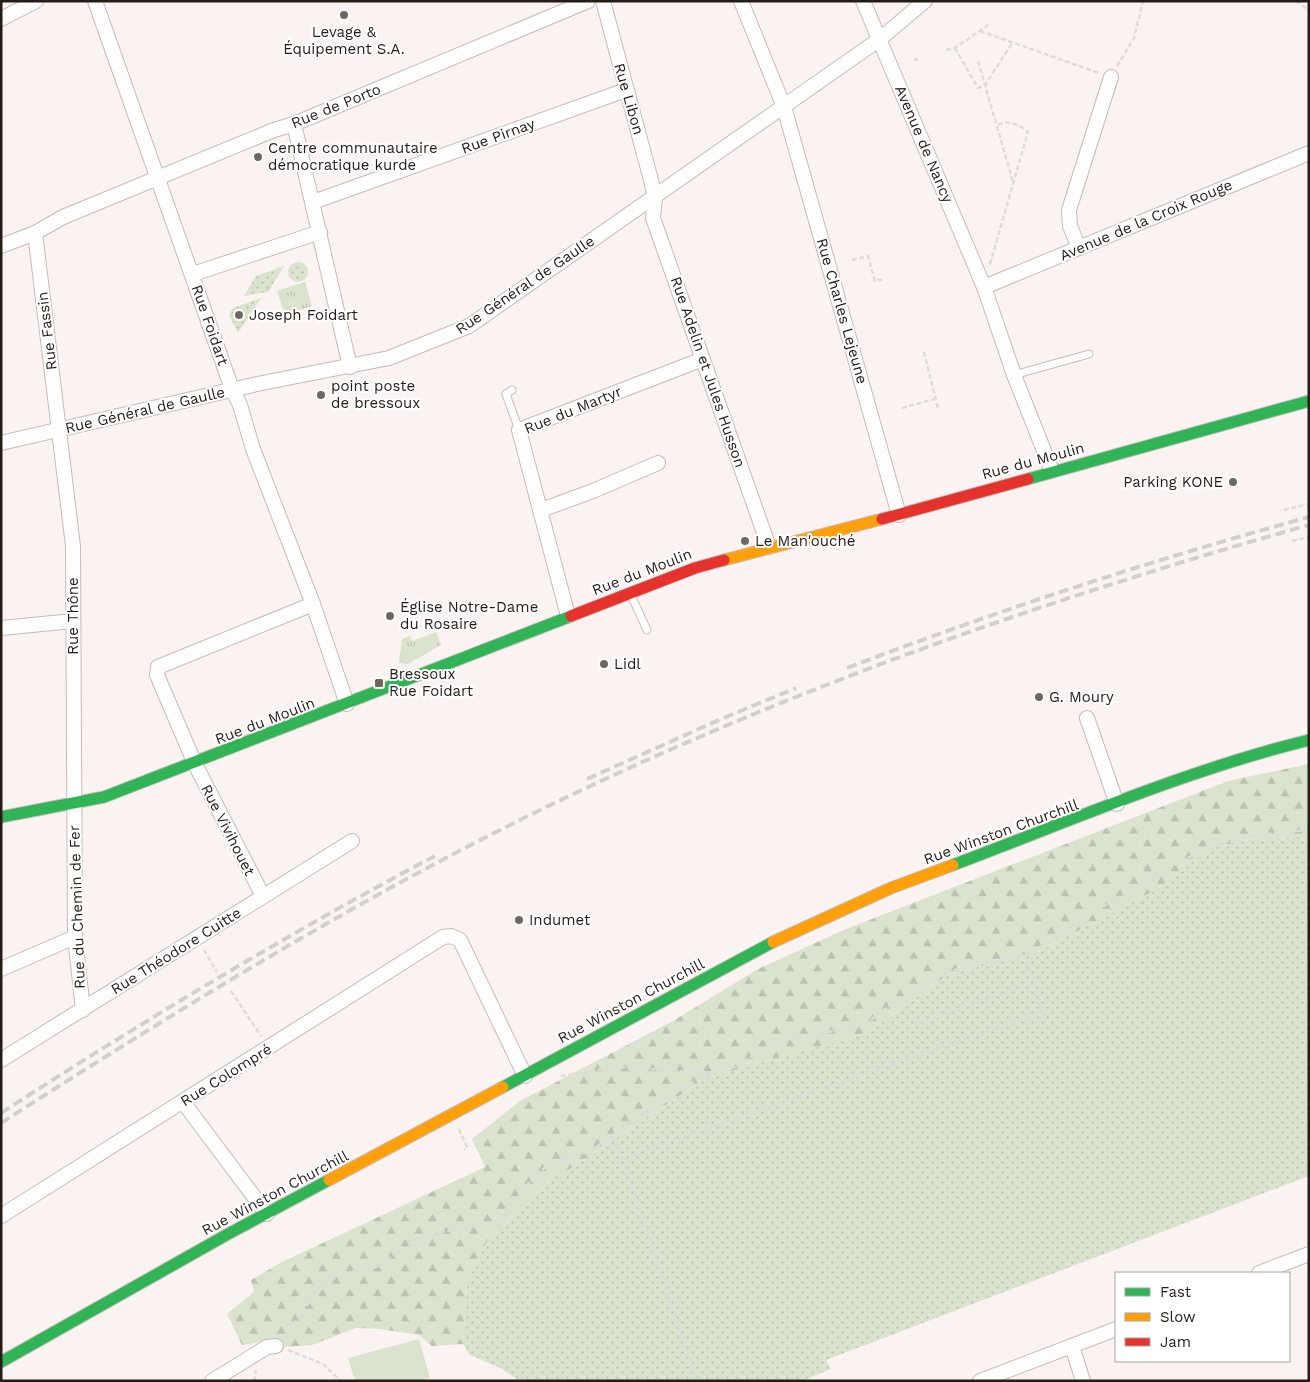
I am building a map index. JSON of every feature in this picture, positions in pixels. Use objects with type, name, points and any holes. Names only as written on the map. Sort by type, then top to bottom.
[{"type":"main road","name":"Rue du Moulin","points":[[1,818],[104,797],[195,764],[568,616],[695,568],[1309,401]]},
{"type":"main road","name":"Rue Winston Churchill","points":[[1,1362],[267,1214],[781,938],[891,888],[1269,750],[1309,740]]},
{"type":"street","points":[[1,20],[36,1]]},
{"type":"street","name":"Rue Foidart","points":[[95,1],[193,274],[232,389],[240,406],[253,449],[313,604],[347,704]]},
{"type":"street","name":"Rue de Porto","points":[[1,246],[35,233],[63,217],[158,177],[274,130],[294,124],[588,1]]},
{"type":"street","name":"Rue Libon","points":[[603,1],[654,197]]},
{"type":"street","name":"Rue Charles Lejeune","points":[[741,1],[784,107],[899,514]]},
{"type":"street","name":"Avenue de Nancy","points":[[863,1],[984,287],[1014,375],[1052,472]]},
{"type":"street","name":"Rue Général de Gaulle","points":[[1,443],[232,389],[389,358],[470,326],[880,40],[925,1]]},
{"type":"street","points":[[1079,248],[1070,226],[1069,210],[1111,78]]},
{"type":"street","name":"Rue Pirnay","points":[[314,202],[626,90]]},
{"type":"street","points":[[294,124],[314,202],[350,366]]},
{"type":"street","name":"Avenue de la Croix Rouge","points":[[984,287],[1309,153]]},
{"type":"street","name":"Rue Adelin et Jules Husson","points":[[654,197],[654,218],[769,547]]},
{"type":"street","points":[[193,274],[320,232]]},
{"type":"street","name":"Rue Fassin","points":[[35,233],[59,430]]},
{"type":"street","name":"Rue du Martyr","points":[[568,616],[518,430],[703,359]]},
{"type":"street","name":"Rue Thône","points":[[59,430],[73,546],[73,803]]},
{"type":"street","points":[[541,510],[594,491],[658,463]]},
{"type":"street","name":"Rue Vivihouet","points":[[263,896],[195,764],[156,675],[158,667],[313,604]]},
{"type":"street","points":[[1,628],[73,621]]},
{"type":"street","points":[[1087,718],[1117,804]]},
{"type":"street","name":"Rue du Chemin de Fer","points":[[73,803],[75,937],[83,1010]]},
{"type":"street","name":"Rue Théodore Cuitte","points":[[1,1060],[352,841]]},
{"type":"street","name":"Rue Colompré","points":[[1,1216],[443,937],[451,936],[460,940],[525,1076]]},
{"type":"street","points":[[1,968],[75,937]]},
{"type":"street","points":[[183,1102],[267,1214]]},
{"type":"street","points":[[1263,1272],[1309,1254]]},
{"type":"street","points":[[980,1381],[1115,1329]]},
{"type":"street","points":[[212,1381],[267,1347],[276,1346]]},
{"type":"street","points":[[1072,1346],[1083,1381]]},
{"type":"lane","points":[[1014,375],[1089,354]]},
{"type":"lane","points":[[512,390],[506,394],[518,430]]},
{"type":"lane","points":[[629,593],[647,630]]},
{"type":"path","points":[[980,31],[1111,78],[1134,38],[1142,1]]},
{"type":"path","points":[[1296,1],[1309,10]]},
{"type":"path","points":[[946,50],[955,48],[991,23]]},
{"type":"path","points":[[955,48],[978,88],[985,85],[1013,42]]},
{"type":"path","points":[[978,61],[1013,183]]},
{"type":"path","points":[[984,287],[1028,132],[1018,125],[1005,122],[996,125]]},
{"type":"path","points":[[852,260],[868,256],[875,281],[883,279]]},
{"type":"path","points":[[924,352],[938,409]]},
{"type":"path","points":[[902,408],[935,399]]},
{"type":"path","points":[[1284,510],[1309,504]]},
{"type":"path","points":[[1292,541],[1309,537]]},
{"type":"path","points":[[554,1077],[616,1067],[707,1073],[735,1067],[770,1045],[866,1024],[890,1005],[950,971],[1025,955],[1139,886],[1211,847],[1256,835],[1309,830]]},
{"type":"path","points":[[197,937],[217,972]]},
{"type":"path","points":[[1025,955],[1046,1023]]},
{"type":"path","points":[[913,1025],[1034,983]]},
{"type":"path","points":[[231,991],[268,1049]]},
{"type":"path","points":[[622,1158],[1043,1012]]},
{"type":"path","points":[[341,1381],[323,1364],[276,1346],[288,1334],[322,1282],[357,1270],[376,1268],[398,1252],[442,1232],[502,1220],[531,1180],[550,1162],[591,1151],[707,1073]]},
{"type":"path","points":[[459,1128],[467,1147],[464,1150]]},
{"type":"path","points":[[612,1136],[622,1158],[697,1381]]},
{"type":"green space","points":[[298,262],[305,265],[308,272],[305,279],[298,282],[291,279],[288,272],[291,265]]},
{"type":"green space","points":[[284,266],[268,292],[244,296],[256,276]]},
{"type":"green space","points":[[305,282],[312,306],[285,315],[277,291]]},
{"type":"green space","points":[[261,298],[238,333],[229,315],[233,308]]},
{"type":"green space","points":[[436,632],[441,645],[408,664],[399,663],[402,639],[410,636],[412,641]]},
{"type":"green space","points":[[1309,764],[1309,837],[1259,838],[1210,848],[1157,889],[1036,953],[949,974],[867,1033],[706,1078],[547,1184],[487,1241],[467,1281],[463,1344],[432,1346],[419,1335],[380,1329],[356,1328],[312,1345],[283,1347],[261,1342],[242,1345],[227,1314],[254,1292],[251,1280],[280,1263],[485,1167],[472,1139],[520,1101],[673,1021],[758,969],[846,929],[1228,781]]},
{"type":"green space","points":[[1309,837],[1309,1176],[826,1360],[831,1369],[802,1381],[520,1381],[500,1368],[470,1355],[463,1344],[467,1281],[487,1241],[547,1184],[706,1078],[867,1033],[949,974],[1036,953],[1157,889],[1210,848],[1259,838]]},
{"type":"green space","points":[[419,1339],[430,1378],[418,1381],[355,1381],[348,1358]]},
{"type":"railway","points":[[847,668],[961,626],[1076,587],[1309,517]]},
{"type":"railway","points":[[1,1123],[279,951],[421,871],[567,797],[748,717],[932,645],[1119,582],[1309,525]]},
{"type":"railway","points":[[587,779],[721,719],[796,688]]},
{"type":"railway","points":[[1,1113],[107,1045],[215,980],[325,916],[435,856]]},
{"type":"traffic: fast","points":[[1028,479],[1309,401]]},
{"type":"traffic: fast","points":[[1,817],[104,797],[571,616]]},
{"type":"traffic: fast","points":[[953,865],[1174,781],[1263,752],[1309,740]]},
{"type":"traffic: fast","points":[[503,1087],[773,942]]},
{"type":"traffic: fast","points":[[1,1362],[228,1234],[329,1180]]},
{"type":"traffic: slow","points":[[724,560],[882,519]]},
{"type":"traffic: slow","points":[[773,942],[891,888],[953,865]]},
{"type":"traffic: slow","points":[[329,1180],[503,1087]]},
{"type":"traffic: jam","points":[[882,519],[1028,479]]},
{"type":"traffic: jam","points":[[571,616],[695,568],[724,560]]},
{"type":"place","name":"Levage & Équipement S.A.","points":[[344,15]]},
{"type":"place","name":"Centre communautaire démocratique kurde","points":[[258,157]]},
{"type":"place","name":"Joseph Foidart","points":[[239,315]]},
{"type":"place","name":"point poste de bressoux","points":[[321,395]]},
{"type":"place","name":"Parking KONE","points":[[1233,482]]},
{"type":"place","name":"Le Man'ouché","points":[[745,541]]},
{"type":"place","name":"Église Notre-Dame du Rosaire","points":[[390,616]]},
{"type":"place","name":"Lidl","points":[[604,664]]},
{"type":"place","name":"Bressoux Rue Foidart","points":[[379,683]]},
{"type":"place","name":"G. Moury","points":[[1039,697]]},
{"type":"place","name":"Indumet","points":[[519,920]]}]
